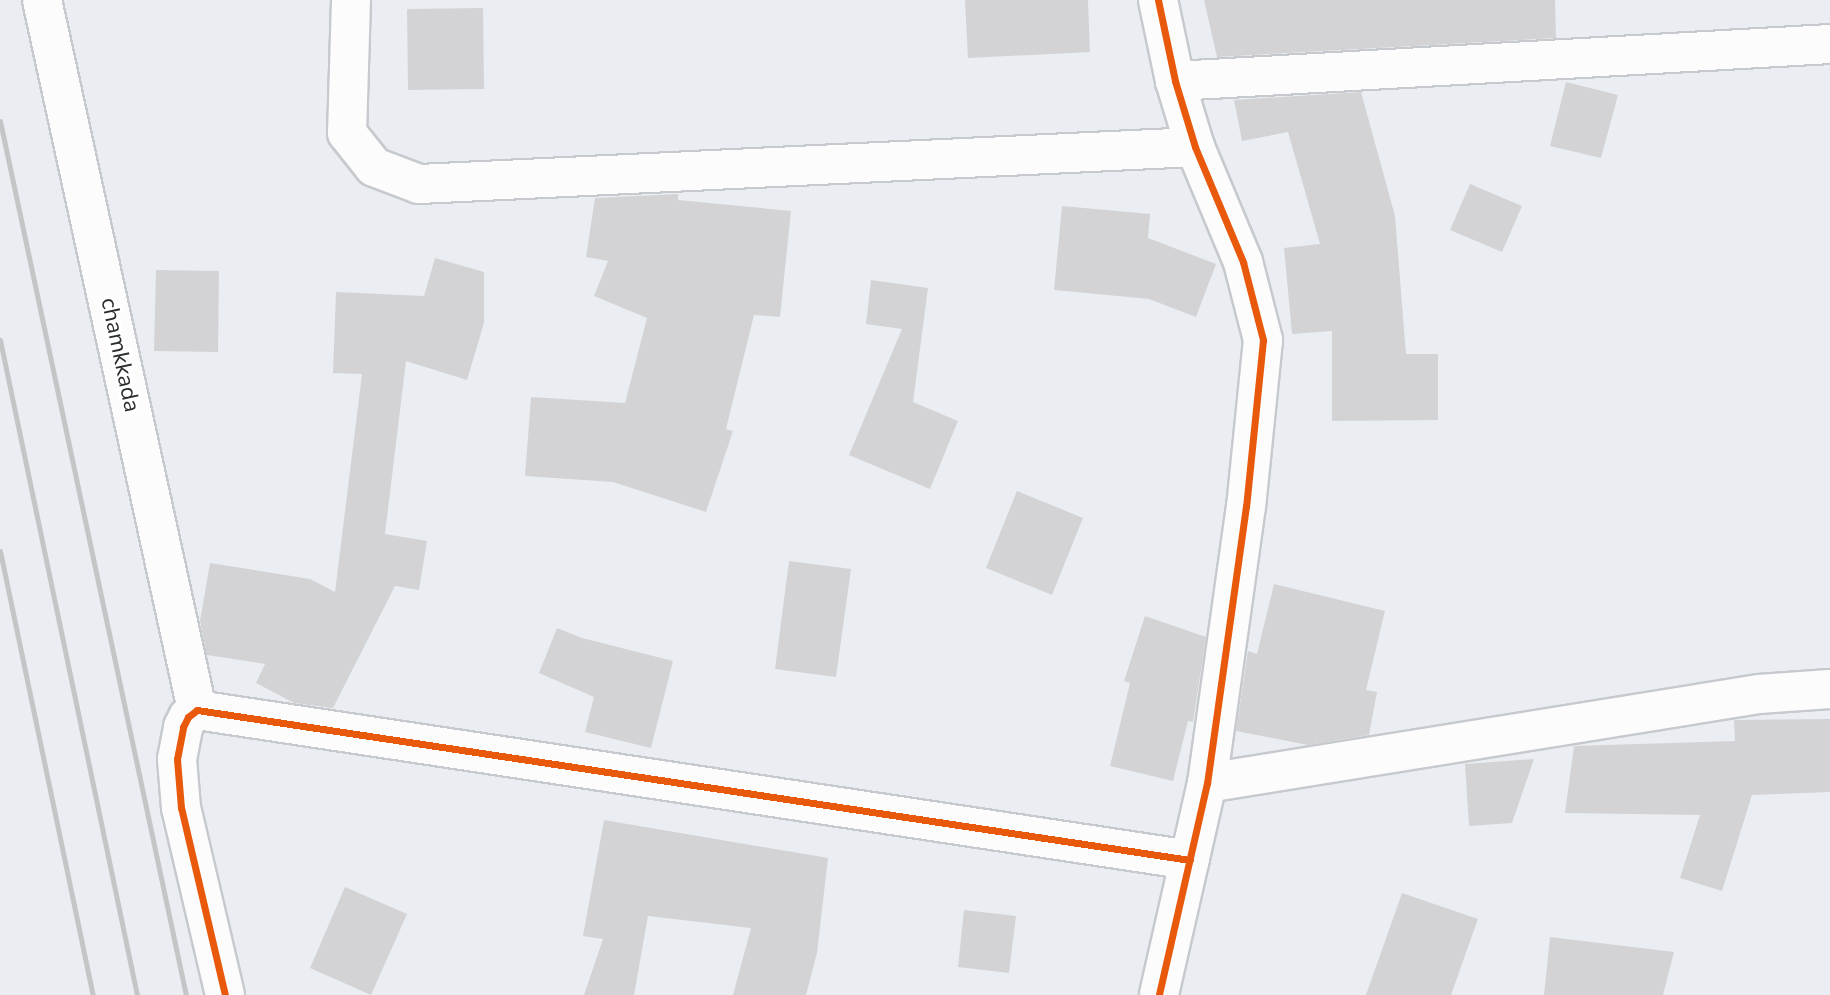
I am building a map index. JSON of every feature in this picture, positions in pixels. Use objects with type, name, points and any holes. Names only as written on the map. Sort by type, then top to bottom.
[{"type":"street","name":"chamkkada","points":[[42,0],[197,709]]},
{"type":"street","points":[[351,0],[347,133],[374,167],[419,184],[1195,147]]},
{"type":"street","points":[[1158,0],[1175,80],[1195,147],[1243,262],[1263,340],[1246,506],[1207,783],[1159,995]]},
{"type":"street","points":[[1175,80],[1830,44]]},
{"type":"street","points":[[1207,783],[1759,694],[1830,690]]},
{"type":"street","points":[[225,995],[181,808],[177,759],[183,727],[188,717],[197,709],[1189,860]]},
{"type":"building","points":[[965,0],[1088,0],[1090,52],[968,58]]},
{"type":"building","points":[[1204,0],[1555,0],[1556,38],[1217,57]]},
{"type":"building","points":[[483,8],[484,89],[408,90],[407,9]]},
{"type":"building","points":[[1566,82],[1618,95],[1601,158],[1550,146]]},
{"type":"building","points":[[1361,92],[1395,216],[1406,354],[1438,354],[1438,420],[1332,421],[1332,331],[1292,334],[1284,248],[1320,244],[1288,132],[1242,141],[1234,100]]},
{"type":"building","points":[[1470,184],[1522,206],[1502,252],[1450,230]]},
{"type":"building","points":[[678,194],[678,200],[791,211],[780,317],[754,315],[726,429],[733,431],[706,512],[613,482],[525,476],[531,397],[625,403],[647,318],[594,296],[608,261],[586,257],[595,198]]},
{"type":"building","points":[[1062,206],[1150,214],[1148,238],[1216,264],[1196,317],[1149,299],[1054,290]]},
{"type":"building","points":[[435,258],[484,272],[484,323],[467,380],[406,361],[385,534],[427,541],[419,590],[395,586],[333,708],[294,703],[256,683],[265,664],[207,655],[200,621],[210,563],[310,579],[335,592],[362,374],[333,373],[336,292],[424,296]]},
{"type":"building","points":[[156,270],[219,271],[218,352],[154,351]]},
{"type":"building","points":[[871,280],[928,288],[913,402],[958,421],[930,489],[849,455],[902,329],[866,324]]},
{"type":"building","points":[[1017,491],[1083,518],[1052,595],[986,568]]},
{"type":"building","points":[[789,561],[851,569],[836,677],[775,669]]},
{"type":"building","points":[[1274,584],[1385,611],[1366,690],[1377,692],[1369,735],[1308,745],[1236,731],[1248,651],[1257,654]]},
{"type":"building","points":[[1145,616],[1206,637],[1193,722],[1188,721],[1173,781],[1110,766],[1130,683],[1124,681]]},
{"type":"building","points":[[557,628],[582,638],[673,661],[651,748],[585,732],[594,697],[539,673]]},
{"type":"building","points":[[1830,719],[1830,792],[1752,795],[1722,891],[1680,878],[1700,815],[1565,813],[1574,746],[1735,741],[1734,720]]},
{"type":"building","points":[[1534,759],[1512,823],[1469,826],[1465,764]]},
{"type":"building","points":[[604,820],[828,858],[817,953],[806,995],[733,995],[751,928],[648,916],[634,995],[584,995],[603,939],[583,936]]},
{"type":"building","points":[[345,887],[407,914],[371,995],[310,968]]},
{"type":"building","points":[[1402,893],[1478,919],[1451,995],[1366,995]]},
{"type":"building","points":[[964,910],[1016,916],[1009,973],[958,967]]},
{"type":"building","points":[[1550,937],[1674,952],[1663,995],[1544,995]]},
{"type":"railway","points":[[0,121],[186,995]]},
{"type":"railway","points":[[0,340],[137,995]]},
{"type":"railway","points":[[0,551],[93,995]]},
{"type":"cycle path","points":[[1158,0],[1175,81],[1195,147],[1243,262],[1263,340],[1246,506],[1207,783],[1159,995]]},
{"type":"cycle path","points":[[225,995],[181,808],[177,759],[183,727],[188,717],[197,710],[1190,860]]}]
